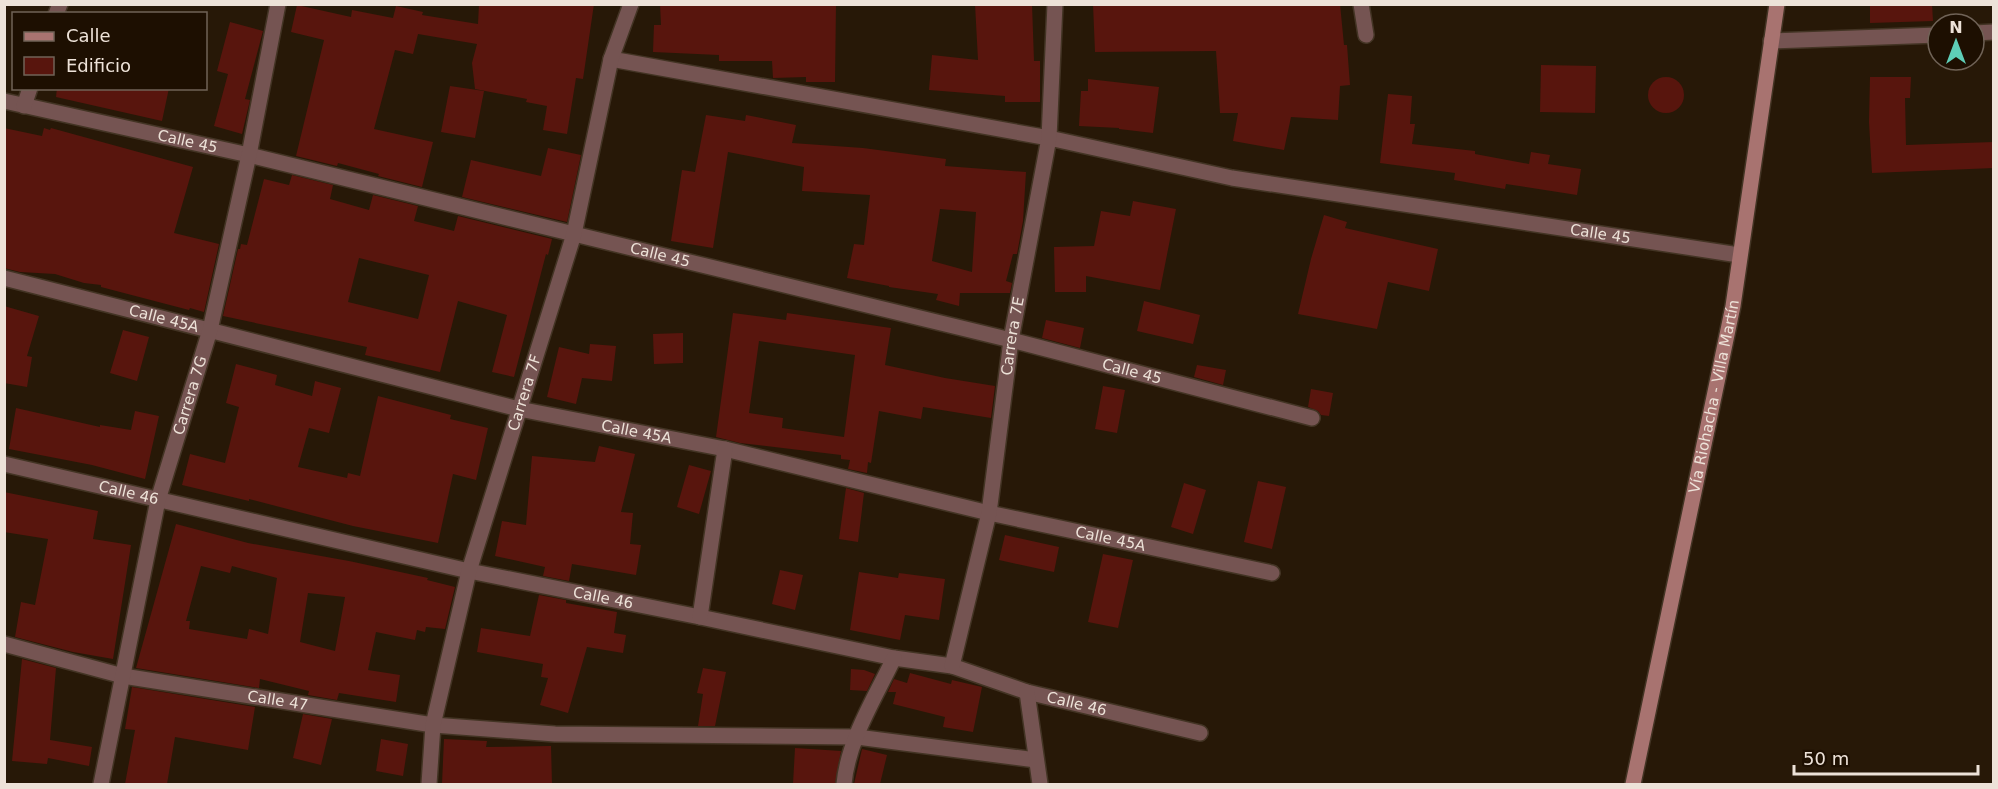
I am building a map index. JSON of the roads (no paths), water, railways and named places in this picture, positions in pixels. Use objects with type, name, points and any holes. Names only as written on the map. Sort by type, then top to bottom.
[{"type":"main road","name":"Vía Riohacha - Villa Martín","points":[[1634,784],[1733,306],[1777,4]]},
{"type":"street","name":"Carrera 7G","points":[[101,784],[158,500],[210,330],[249,155],[278,4]]},
{"type":"street","name":"Carrera 7F","points":[[429,784],[434,725],[469,571],[574,234],[611,59],[631,4]]},
{"type":"street","name":"Carrera 7E","points":[[952,666],[989,513],[1011,340],[1049,138],[1055,4]]},
{"type":"street","points":[[1361,4],[1366,35]]},
{"type":"street","points":[[1771,41],[1926,35]]},
{"type":"street","name":"Calle 45","points":[[611,59],[1049,138],[1233,178],[1739,255]]},
{"type":"street","points":[[24,106],[29,90]]},
{"type":"street","name":"Calle 45","points":[[4,101],[249,155],[1011,340],[1312,418]]},
{"type":"street","name":"Calle 45A","points":[[4,278],[519,410],[725,449],[989,513],[1272,573]]},
{"type":"street","points":[[700,616],[725,449]]},
{"type":"street","name":"Calle 46","points":[[4,464],[469,571],[700,616],[894,658],[952,666],[1027,692],[1200,733]]},
{"type":"street","name":"Calle 47","points":[[4,644],[123,676],[434,725],[555,734],[857,736],[1036,760]]},
{"type":"street","points":[[844,784],[857,736],[894,658]]},
{"type":"street","points":[[1027,692],[1040,784]]}]
